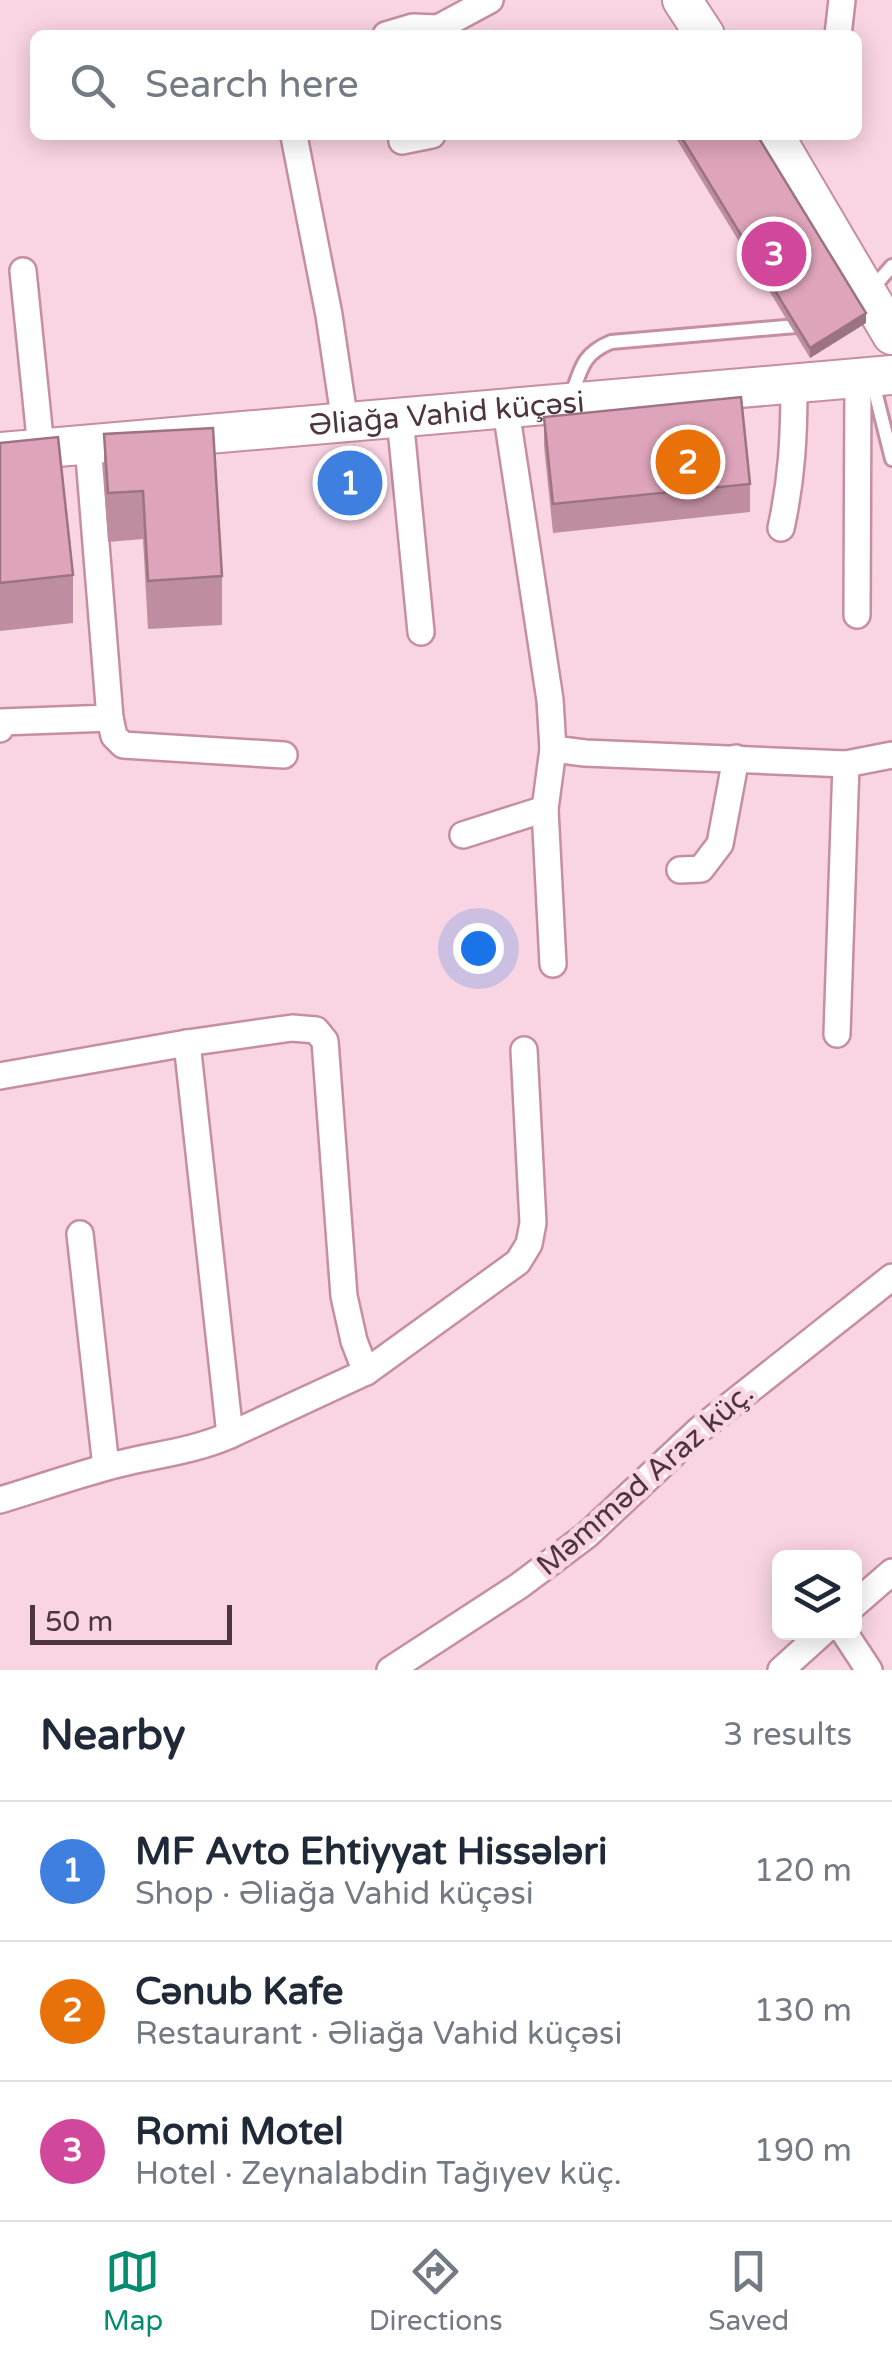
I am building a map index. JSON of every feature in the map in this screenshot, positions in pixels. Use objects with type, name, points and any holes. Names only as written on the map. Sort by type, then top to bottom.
[{"type":"main road","points":[[682,0],[702,30]]},
{"type":"main road","points":[[787,140],[881,307]]},
{"type":"main road","name":"Əliağa Vahid küçəsi","points":[[0,452],[874,377]]},
{"type":"street","points":[[406,30],[438,28],[490,0]]},
{"type":"street","points":[[839,30],[842,0]]},
{"type":"street","points":[[295,140],[329,315],[345,423]]},
{"type":"street","points":[[402,142],[411,140]]},
{"type":"street","points":[[23,270],[42,448]]},
{"type":"street","points":[[857,615],[874,377]]},
{"type":"street","points":[[780,528],[793,458],[794,384]]},
{"type":"street","points":[[506,410],[550,700],[554,750],[544,809],[553,964]]},
{"type":"street","points":[[400,418],[421,632]]},
{"type":"street","points":[[88,444],[114,736],[124,744],[284,755]]},
{"type":"street","points":[[0,724],[110,718]]},
{"type":"street","points":[[554,750],[846,764],[892,754]]},
{"type":"street","points":[[680,870],[701,869],[720,844],[736,758]]},
{"type":"street","points":[[837,1034],[846,764]]},
{"type":"street","points":[[463,835],[544,809]]},
{"type":"street","points":[[0,1076],[187,1043],[292,1028],[316,1030],[325,1041],[344,1296],[366,1372]]},
{"type":"street","points":[[187,1043],[230,1435]]},
{"type":"street","points":[[0,1500],[106,1467],[174,1454],[230,1435],[366,1372],[518,1262],[530,1244],[533,1223],[524,1050]]},
{"type":"street","points":[[80,1234],[106,1467]]},
{"type":"street","name":"Məmməd Araz küç.","points":[[390,1670],[519,1586],[587,1536],[699,1430],[892,1277]]},
{"type":"street","points":[[862,1598],[892,1572]]},
{"type":"street","points":[[781,1670],[814,1640]]},
{"type":"street","points":[[849,1640],[869,1670]]},
{"type":"lane","points":[[569,404],[582,366],[595,349],[611,342],[823,324]]},
{"type":"lane","points":[[874,377],[892,460]]},
{"type":"building","points":[[683,140],[760,140],[866,313],[810,348]]},
{"type":"building","points":[[741,397],[750,484],[553,504],[544,417]]},
{"type":"building","points":[[213,428],[222,576],[148,581],[143,491],[108,493],[104,434]]},
{"type":"building","points":[[58,437],[73,575],[0,583],[0,443]]},
{"type":"place","name":"Romi Motel","points":[[774,254]]},
{"type":"place","name":"Cənub Kafe","points":[[688,462]]},
{"type":"place","name":"MF Avto Ehtiyyat Hissələri","points":[[350,483]]}]
